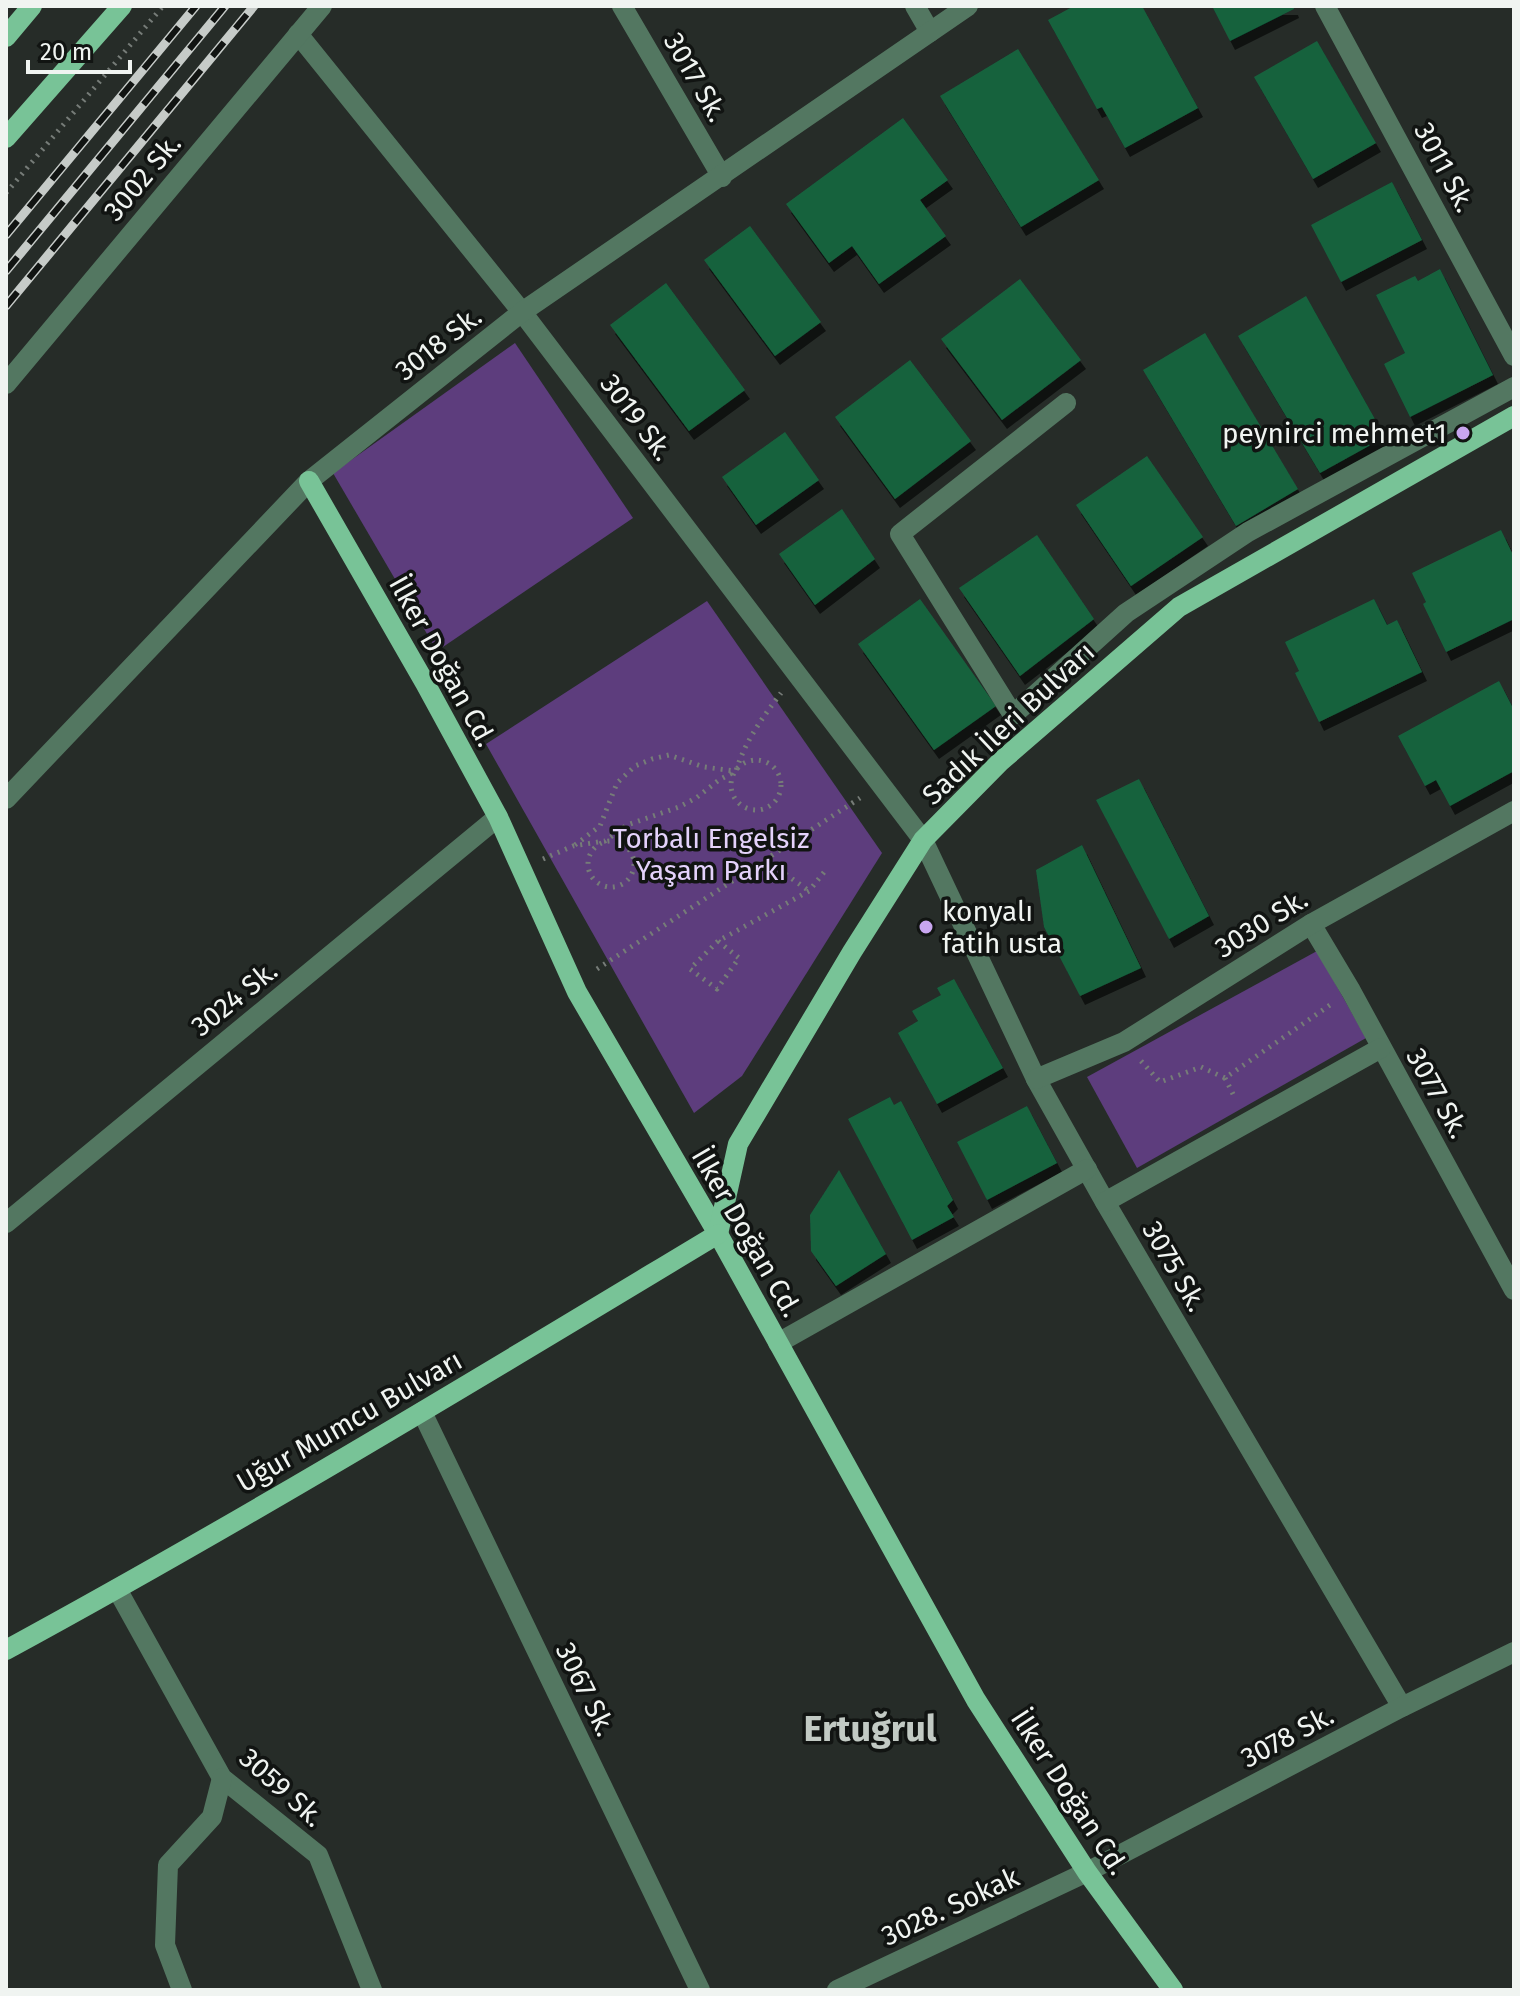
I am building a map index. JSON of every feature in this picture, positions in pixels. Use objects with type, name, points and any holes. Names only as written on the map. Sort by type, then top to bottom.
[{"type":"main road","points":[[6,37],[32,6]]},
{"type":"main road","points":[[6,138],[122,6]]},
{"type":"main road","name":"Sadık İleri Bulvarı","points":[[718,1234],[738,1144],[852,952],[923,840],[1000,762],[1179,607],[1514,416]]},
{"type":"main road","name":"İlker Doğan Cd.","points":[[309,481],[498,817],[574,984],[718,1234],[976,1700],[1087,1872],[1173,1990]]},
{"type":"main road","name":"Uğur Mumcu Bulvarı","points":[[6,1650],[422,1412],[718,1234]]},
{"type":"street","name":"3002 Sk.","points":[[6,384],[322,6]]},
{"type":"street","name":"3017 Sk.","points":[[622,6],[722,177]]},
{"type":"street","points":[[915,6],[930,32]]},
{"type":"street","name":"3018 Sk.","points":[[6,799],[309,481],[522,312],[968,6]]},
{"type":"street","name":"3011 Sk.","points":[[1325,6],[1514,356]]},
{"type":"street","name":"3019 Sk.","points":[[298,34],[522,312],[923,840]]},
{"type":"street","points":[[1066,403],[900,534],[1013,715],[1126,613],[1248,532],[1514,387]]},
{"type":"street","name":"3030 Sk.","points":[[1036,1079],[1124,1042],[1311,924],[1514,811]]},
{"type":"street","name":"3024 Sk.","points":[[6,1223],[498,817]]},
{"type":"street","name":"3075 Sk.","points":[[923,840],[1036,1079],[1402,1707]]},
{"type":"street","name":"3077 Sk.","points":[[1311,924],[1351,991],[1514,1290]]},
{"type":"street","points":[[1105,1202],[1381,1048]]},
{"type":"street","points":[[778,1343],[1087,1169]]},
{"type":"street","name":"3067 Sk.","points":[[422,1412],[700,1990]]},
{"type":"street","name":"3059 Sk.","points":[[117,1589],[222,1778],[318,1855],[372,1990]]},
{"type":"street","name":"3078 Sk.","points":[[1087,1872],[1402,1707],[1514,1652]]},
{"type":"street","points":[[182,1990],[165,1945],[168,1865],[212,1817],[222,1778]]},
{"type":"street","name":"3028. Sokak","points":[[837,1990],[1087,1872]]},
{"type":"path","points":[[6,193],[163,6]]},
{"type":"path","points":[[573,846],[605,841],[620,842],[632,853],[634,868],[620,885],[605,886],[593,877],[589,871],[589,856],[593,849],[605,841],[627,825],[696,798],[719,780],[736,771],[745,763],[753,760],[774,768],[781,782],[778,797],[766,808],[757,810],[741,806],[732,792],[731,783],[736,771],[741,755],[757,726],[796,673]]},
{"type":"path","points":[[521,868],[573,846],[600,826],[617,783],[635,766],[669,755],[704,767],[736,771]]},
{"type":"path","points":[[574,984],[881,785]]},
{"type":"path","points":[[766,860],[809,891]]},
{"type":"path","points":[[718,941],[739,958],[717,989],[690,969],[718,941],[731,932],[809,891],[825,871]]},
{"type":"path","points":[[1225,1078],[1351,991]]},
{"type":"path","points":[[1124,1042],[1160,1082],[1201,1067],[1225,1078],[1237,1103]]},
{"type":"green space","points":[[515,343],[633,518],[437,651],[333,473]]},
{"type":"green space","name":"Torbalı Engelsiz Yaşam Parkı","points":[[707,601],[882,853],[742,1076],[694,1113],[486,744]]},
{"type":"green space","points":[[1317,951],[1366,1038],[1137,1168],[1087,1077]]},
{"type":"building","points":[[1074,6],[1142,6],[1198,108],[1125,148],[1102,107],[1097,109],[1048,20]]},
{"type":"building","points":[[1212,6],[1293,6],[1294,9],[1230,41]]},
{"type":"building","points":[[1317,41],[1376,143],[1313,179],[1254,77]]},
{"type":"building","points":[[1018,49],[1099,180],[1021,227],[940,96]]},
{"type":"building","points":[[903,118],[948,180],[920,200],[946,236],[879,284],[852,246],[829,263],[786,204]]},
{"type":"building","points":[[1392,182],[1422,240],[1341,282],[1311,225]]},
{"type":"building","points":[[750,226],[821,322],[775,356],[704,260]]},
{"type":"building","points":[[1440,269],[1493,375],[1410,417],[1384,364],[1405,353],[1376,295],[1415,276],[1418,281]]},
{"type":"building","points":[[1020,279],[1081,360],[1002,420],[941,339]]},
{"type":"building","points":[[666,283],[745,390],[689,431],[610,325]]},
{"type":"building","points":[[1306,296],[1385,437],[1320,473],[1238,336]]},
{"type":"building","points":[[1205,333],[1298,489],[1236,526],[1143,370]]},
{"type":"building","points":[[910,360],[971,441],[895,499],[835,417]]},
{"type":"building","points":[[785,432],[819,480],[756,525],[722,477]]},
{"type":"building","points":[[1147,456],[1203,537],[1131,586],[1076,505]]},
{"type":"building","points":[[842,509],[875,559],[815,605],[779,554]]},
{"type":"building","points":[[1501,530],[1514,557],[1514,619],[1446,652],[1412,573]]},
{"type":"building","points":[[1037,535],[1094,619],[1020,676],[959,588]]},
{"type":"building","points":[[920,599],[996,706],[934,750],[858,644]]},
{"type":"building","points":[[1374,599],[1387,625],[1397,620],[1422,672],[1319,722],[1295,673],[1299,671],[1285,642]]},
{"type":"building","points":[[1499,681],[1514,710],[1514,771],[1450,806],[1436,780],[1425,786],[1398,736]]},
{"type":"building","points":[[1139,779],[1209,916],[1169,939],[1096,800]]},
{"type":"building","points":[[1082,845],[1141,968],[1080,996],[1044,927],[1036,870]]},
{"type":"building","points":[[954,979],[1003,1068],[937,1104],[898,1033],[918,1021],[912,1011],[941,995],[937,988]]},
{"type":"building","points":[[890,1097],[894,1105],[901,1101],[953,1200],[947,1206],[954,1217],[912,1240],[848,1119]]},
{"type":"building","points":[[1027,1106],[1057,1163],[987,1200],[957,1142]]},
{"type":"building","points":[[839,1170],[886,1254],[836,1286],[811,1251],[810,1215]]},
{"type":"railway","points":[[6,235],[196,6]]},
{"type":"railway","points":[[6,271],[225,6]]},
{"type":"railway","points":[[6,306],[254,6]]},
{"type":"place","name":"peynirci mehmet1","points":[[1463,433]]},
{"type":"place","name":"konyalı fatih usta","points":[[926,927]]},
{"type":"district","name":"Ertuğrul","points":[[870,1728]]}]
